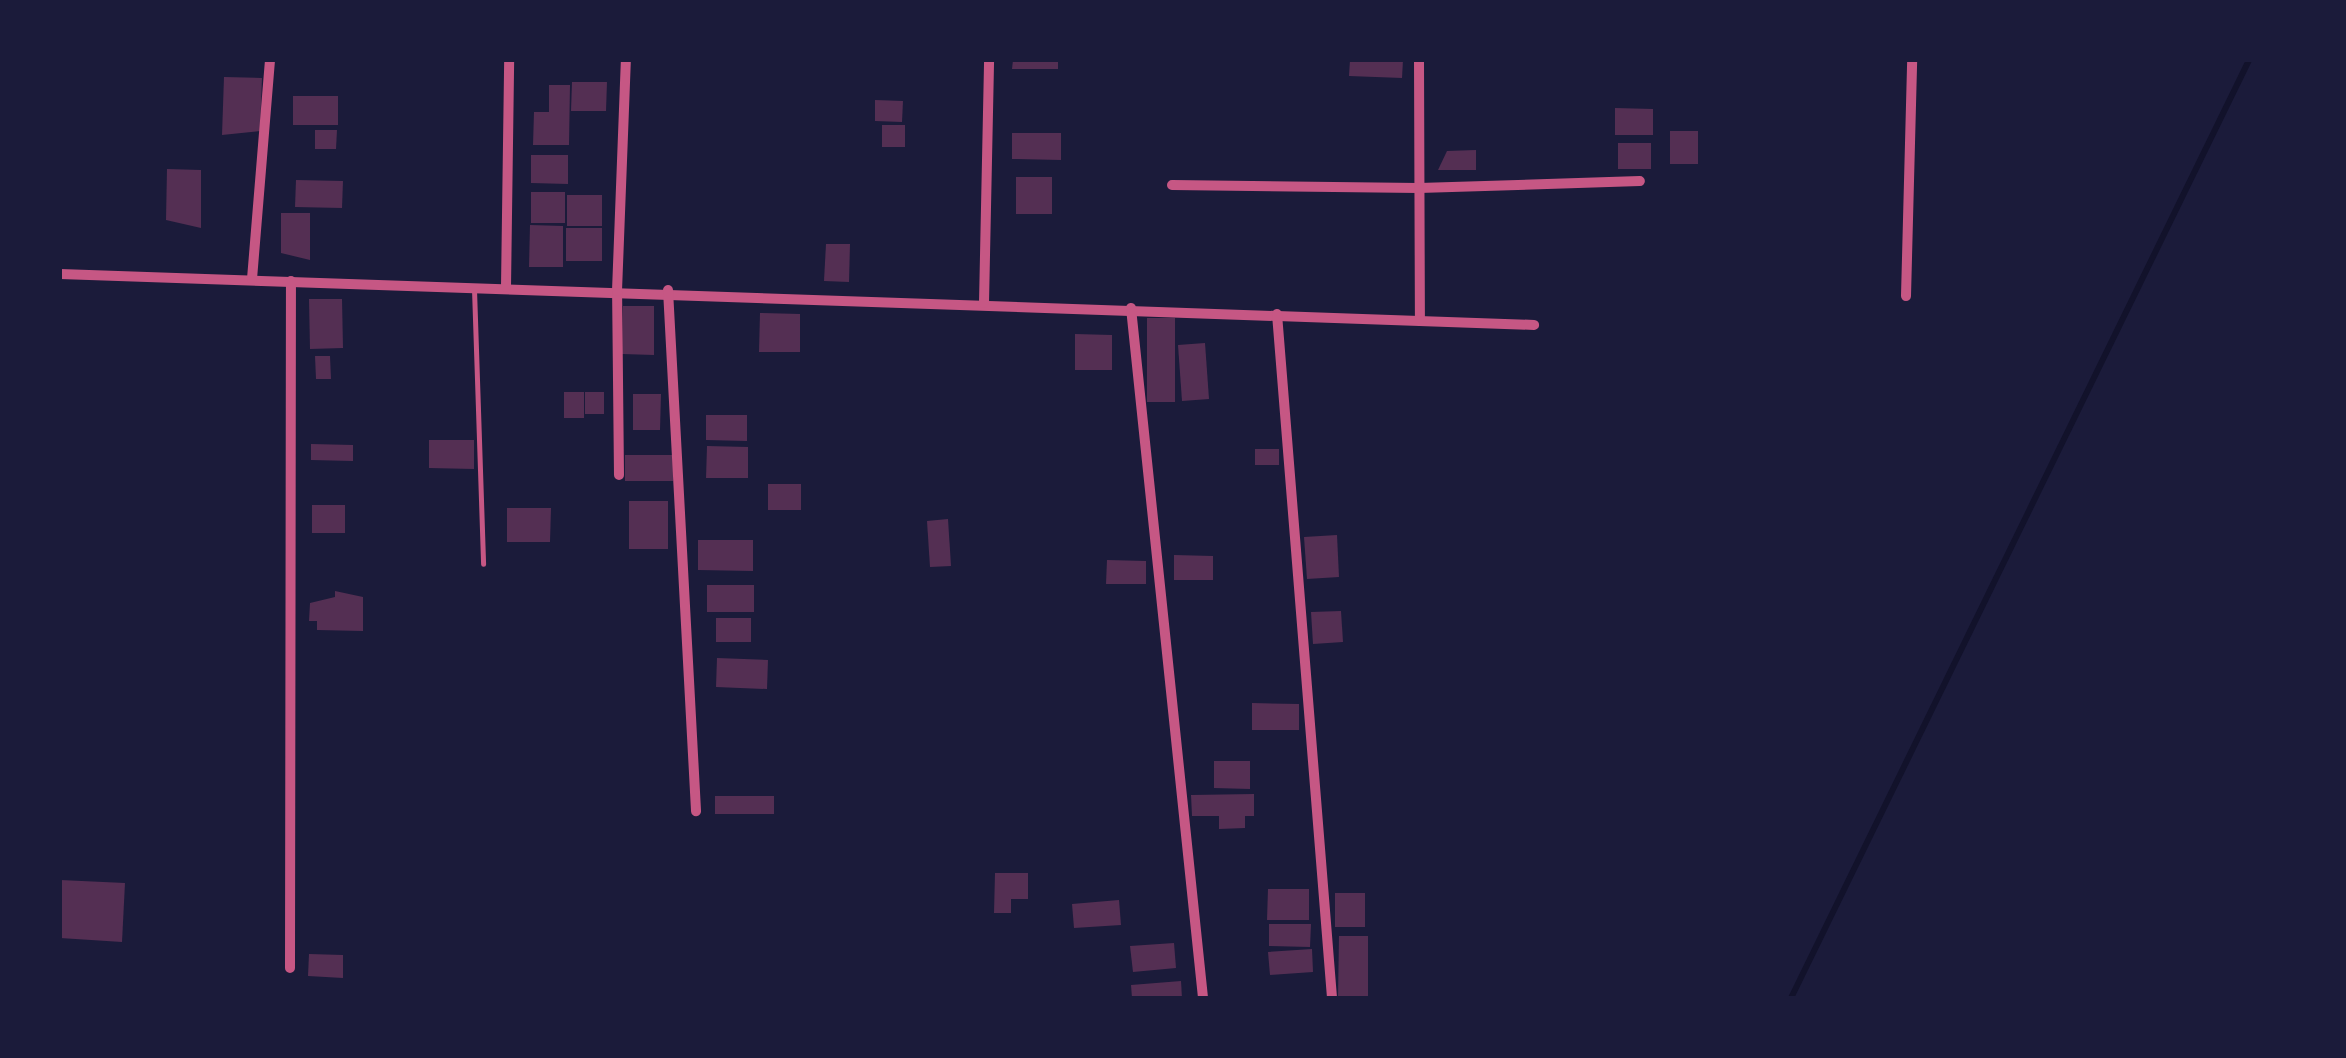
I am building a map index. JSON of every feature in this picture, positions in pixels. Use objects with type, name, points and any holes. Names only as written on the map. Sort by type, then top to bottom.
[{"type":"street","points":[[252,280],[270,60]]},
{"type":"street","points":[[506,287],[509,60]]},
{"type":"street","points":[[619,476],[617,291],[626,60]]},
{"type":"street","points":[[984,303],[988,60]]},
{"type":"street","points":[[1419,60],[1420,321]]},
{"type":"street","points":[[1906,296],[1912,60]]},
{"type":"street","points":[[1172,185],[1419,188],[1640,182]]},
{"type":"street","points":[[60,274],[668,290],[1534,325]]},
{"type":"street","points":[[290,968],[291,280]]},
{"type":"street","points":[[668,290],[696,811]]},
{"type":"street","points":[[1131,308],[1203,998]]},
{"type":"street","points":[[1277,314],[1332,998]]},
{"type":"lane","points":[[474,286],[483,564]]},
{"type":"building","points":[[1013,60],[1058,60],[1058,69],[1012,69]]},
{"type":"building","points":[[1350,60],[1403,60],[1402,78],[1349,76]]},
{"type":"building","points":[[224,77],[262,78],[260,131],[222,135]]},
{"type":"building","points":[[572,82],[607,82],[606,111],[571,111]]},
{"type":"building","points":[[549,85],[570,85],[569,145],[533,145],[534,112],[549,112]]},
{"type":"building","points":[[293,96],[338,96],[338,125],[293,125]]},
{"type":"building","points":[[875,100],[903,101],[902,122],[875,121]]},
{"type":"building","points":[[1615,108],[1653,109],[1653,135],[1615,135]]},
{"type":"building","points":[[882,125],[905,125],[905,147],[882,147]]},
{"type":"building","points":[[315,130],[337,130],[336,149],[315,149]]},
{"type":"building","points":[[1670,131],[1698,131],[1698,164],[1670,164]]},
{"type":"building","points":[[1012,133],[1061,133],[1061,160],[1012,159]]},
{"type":"building","points":[[1618,143],[1651,143],[1651,169],[1618,169]]},
{"type":"building","points":[[1476,150],[1476,170],[1438,170],[1447,151]]},
{"type":"building","points":[[531,155],[568,155],[568,184],[531,183]]},
{"type":"building","points":[[167,169],[201,170],[201,228],[166,220]]},
{"type":"building","points":[[1016,177],[1052,177],[1052,214],[1016,214]]},
{"type":"building","points":[[296,180],[343,181],[342,208],[295,207]]},
{"type":"building","points":[[531,192],[565,192],[565,223],[531,223]]},
{"type":"building","points":[[567,195],[602,195],[602,226],[567,226]]},
{"type":"building","points":[[281,213],[310,213],[310,260],[281,253]]},
{"type":"building","points":[[530,225],[563,226],[563,267],[529,267]]},
{"type":"building","points":[[566,228],[602,228],[602,261],[566,261]]},
{"type":"building","points":[[826,244],[850,244],[849,282],[824,281]]},
{"type":"building","points":[[309,299],[342,299],[343,348],[310,349]]},
{"type":"building","points":[[623,306],[654,306],[654,355],[622,354]]},
{"type":"building","points":[[760,313],[800,314],[800,352],[759,352]]},
{"type":"building","points":[[1147,318],[1175,318],[1175,402],[1147,402]]},
{"type":"building","points":[[1075,334],[1112,335],[1112,370],[1075,370]]},
{"type":"building","points":[[1205,343],[1209,399],[1182,401],[1178,345]]},
{"type":"building","points":[[315,356],[330,356],[331,379],[316,379]]},
{"type":"building","points":[[564,392],[584,392],[584,418],[564,418]]},
{"type":"building","points":[[585,392],[604,392],[604,414],[585,414]]},
{"type":"building","points":[[633,394],[661,394],[660,430],[633,430]]},
{"type":"building","points":[[706,415],[747,415],[747,441],[706,440]]},
{"type":"building","points":[[429,440],[474,440],[474,469],[429,468]]},
{"type":"building","points":[[311,444],[353,445],[353,461],[311,460]]},
{"type":"building","points":[[707,446],[748,447],[748,478],[706,478]]},
{"type":"building","points":[[1255,449],[1279,449],[1279,465],[1255,465]]},
{"type":"building","points":[[625,455],[673,455],[673,481],[625,481]]},
{"type":"building","points":[[768,484],[801,484],[801,510],[768,510]]},
{"type":"building","points":[[629,501],[668,501],[668,549],[629,549]]},
{"type":"building","points":[[312,505],[345,505],[345,533],[312,533]]},
{"type":"building","points":[[507,508],[551,508],[550,542],[507,542]]},
{"type":"building","points":[[948,519],[951,566],[930,567],[927,521]]},
{"type":"building","points":[[1337,535],[1339,577],[1307,579],[1304,537]]},
{"type":"building","points":[[698,540],[753,540],[753,571],[698,570]]},
{"type":"building","points":[[1174,555],[1213,556],[1213,580],[1174,580]]},
{"type":"building","points":[[1107,560],[1146,561],[1146,584],[1106,584]]},
{"type":"building","points":[[707,585],[754,585],[754,612],[707,612]]},
{"type":"building","points":[[335,591],[363,597],[363,631],[317,630],[317,621],[309,621],[310,603],[335,597]]},
{"type":"building","points":[[1341,611],[1343,642],[1313,644],[1311,612]]},
{"type":"building","points":[[716,618],[751,618],[751,642],[716,642]]},
{"type":"building","points":[[717,658],[768,660],[767,689],[716,687]]},
{"type":"building","points":[[1252,703],[1299,704],[1299,730],[1252,730]]},
{"type":"building","points":[[1214,761],[1250,761],[1250,789],[1214,788]]},
{"type":"building","points":[[1254,794],[1254,816],[1245,816],[1245,828],[1219,829],[1219,816],[1192,816],[1191,795]]},
{"type":"building","points":[[715,796],[774,796],[774,814],[715,814]]},
{"type":"building","points":[[995,873],[1028,873],[1028,899],[1011,899],[1011,913],[994,913]]},
{"type":"building","points":[[60,880],[125,883],[122,942],[60,938]]},
{"type":"building","points":[[1268,889],[1309,889],[1309,920],[1267,920]]},
{"type":"building","points":[[1335,893],[1365,893],[1365,927],[1335,927]]},
{"type":"building","points":[[1119,900],[1121,925],[1074,928],[1072,904]]},
{"type":"building","points":[[1269,924],[1311,924],[1310,947],[1269,946]]},
{"type":"building","points":[[1339,936],[1368,936],[1368,998],[1338,998]]},
{"type":"building","points":[[1174,943],[1176,968],[1133,972],[1130,946]]},
{"type":"building","points":[[1312,949],[1313,972],[1270,975],[1268,952]]},
{"type":"building","points":[[309,954],[343,955],[343,978],[308,976]]},
{"type":"building","points":[[1181,981],[1182,998],[1132,998],[1131,985]]},
{"type":"waterway","points":[[1791,998],[2249,60]]}]
